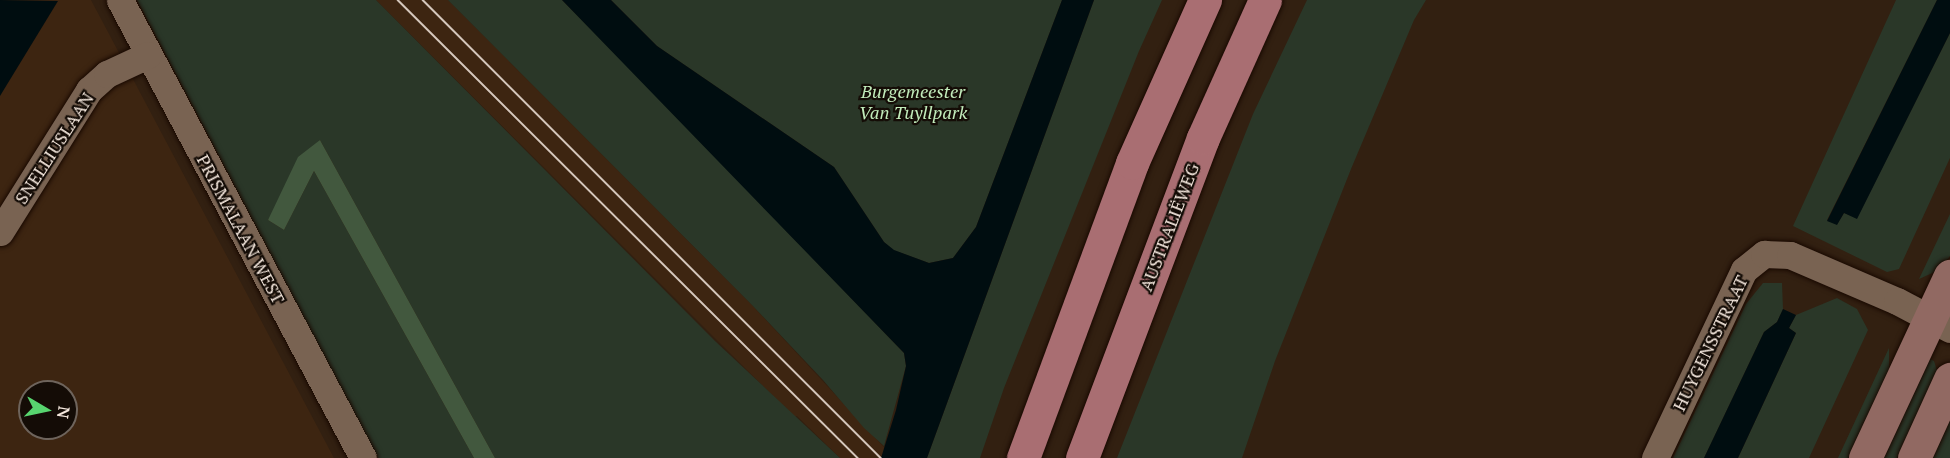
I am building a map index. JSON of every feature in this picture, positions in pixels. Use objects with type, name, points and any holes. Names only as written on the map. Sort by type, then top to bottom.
[{"type":"main road","points":[[1023,458],[1132,163],[1205,0]]},
{"type":"main road","name":"AUSTRALIËWEG","points":[[1082,458],[1203,138],[1265,0]]},
{"type":"street","name":"PRISMALAAN WEST","points":[[120,0],[363,458]]},
{"type":"street","name":"SNELLIUSLAAN","points":[[0,232],[89,90],[107,74],[148,55]]},
{"type":"street","name":"HUYGENSSTRAAT","points":[[1655,458],[1744,270],[1764,254],[1790,255],[1897,301],[1940,324]]},
{"type":"street","points":[[1865,458],[1940,324],[1950,276]]},
{"type":"street","points":[[1914,458],[1950,379]]},
{"type":"shaded area","points":[[0,0],[91,0],[334,458],[0,458]]},
{"type":"shaded area","points":[[0,0],[58,1],[0,96]]},
{"type":"shaded area","points":[[376,0],[448,0],[752,305],[894,458],[840,458],[797,416],[794,417]]},
{"type":"shaded area","points":[[562,0],[611,0],[657,46],[834,167],[884,242],[894,250],[929,263],[953,258],[976,227],[1062,0],[1094,0],[927,458],[881,458],[896,410],[906,366],[904,353]]},
{"type":"shaded area","points":[[1937,0],[1950,0],[1950,33],[1857,219],[1844,213],[1837,225],[1827,221]]},
{"type":"shaded area","points":[[1783,309],[1796,315],[1789,328],[1796,333],[1738,458],[1704,458],[1764,332],[1777,322]]},
{"type":"green space","points":[[137,0],[376,0],[715,341],[840,458],[495,458],[320,140],[268,220],[284,230],[314,171],[474,458],[378,458]]},
{"type":"green space","points":[[448,0],[562,0],[640,79],[904,353],[906,366],[884,446],[864,428],[823,380],[752,305]]},
{"type":"green space","name":"Burgemeester Van Tuyllpark","points":[[611,0],[1062,0],[976,227],[953,258],[929,263],[893,250],[884,242],[834,167],[657,46]]},
{"type":"green space","points":[[1094,0],[1162,0],[1139,51],[1004,388],[980,458],[927,458]]},
{"type":"green space","points":[[1307,0],[1426,0],[1414,20],[1351,169],[1275,361],[1242,458],[1117,458],[1253,114]]},
{"type":"green space","points":[[1896,0],[1937,0],[1827,220],[1837,224],[1844,213],[1857,218],[1950,33],[1950,158],[1899,269],[1887,272],[1793,226]]},
{"type":"green space","points":[[320,140],[495,458],[474,458],[314,171],[284,230],[268,220],[298,157]]},
{"type":"green space","points":[[1950,214],[1950,256],[1939,270],[1919,279]]},
{"type":"green space","points":[[1763,283],[1782,283],[1783,309],[1777,322],[1764,332],[1704,458],[1673,458],[1746,304]]},
{"type":"green space","points":[[1837,298],[1857,309],[1868,330],[1809,458],[1738,458],[1796,333],[1789,328],[1796,315]]},
{"type":"green space","points":[[1889,348],[1889,379],[1858,458],[1838,458]]},
{"type":"green space","points":[[1926,357],[1934,361],[1937,371],[1897,458],[1876,458]]},
{"type":"green space","points":[[1950,417],[1950,458],[1931,458]]},
{"type":"tram line","points":[[398,0],[858,458]]},
{"type":"tram line","points":[[423,0],[881,458]]}]
